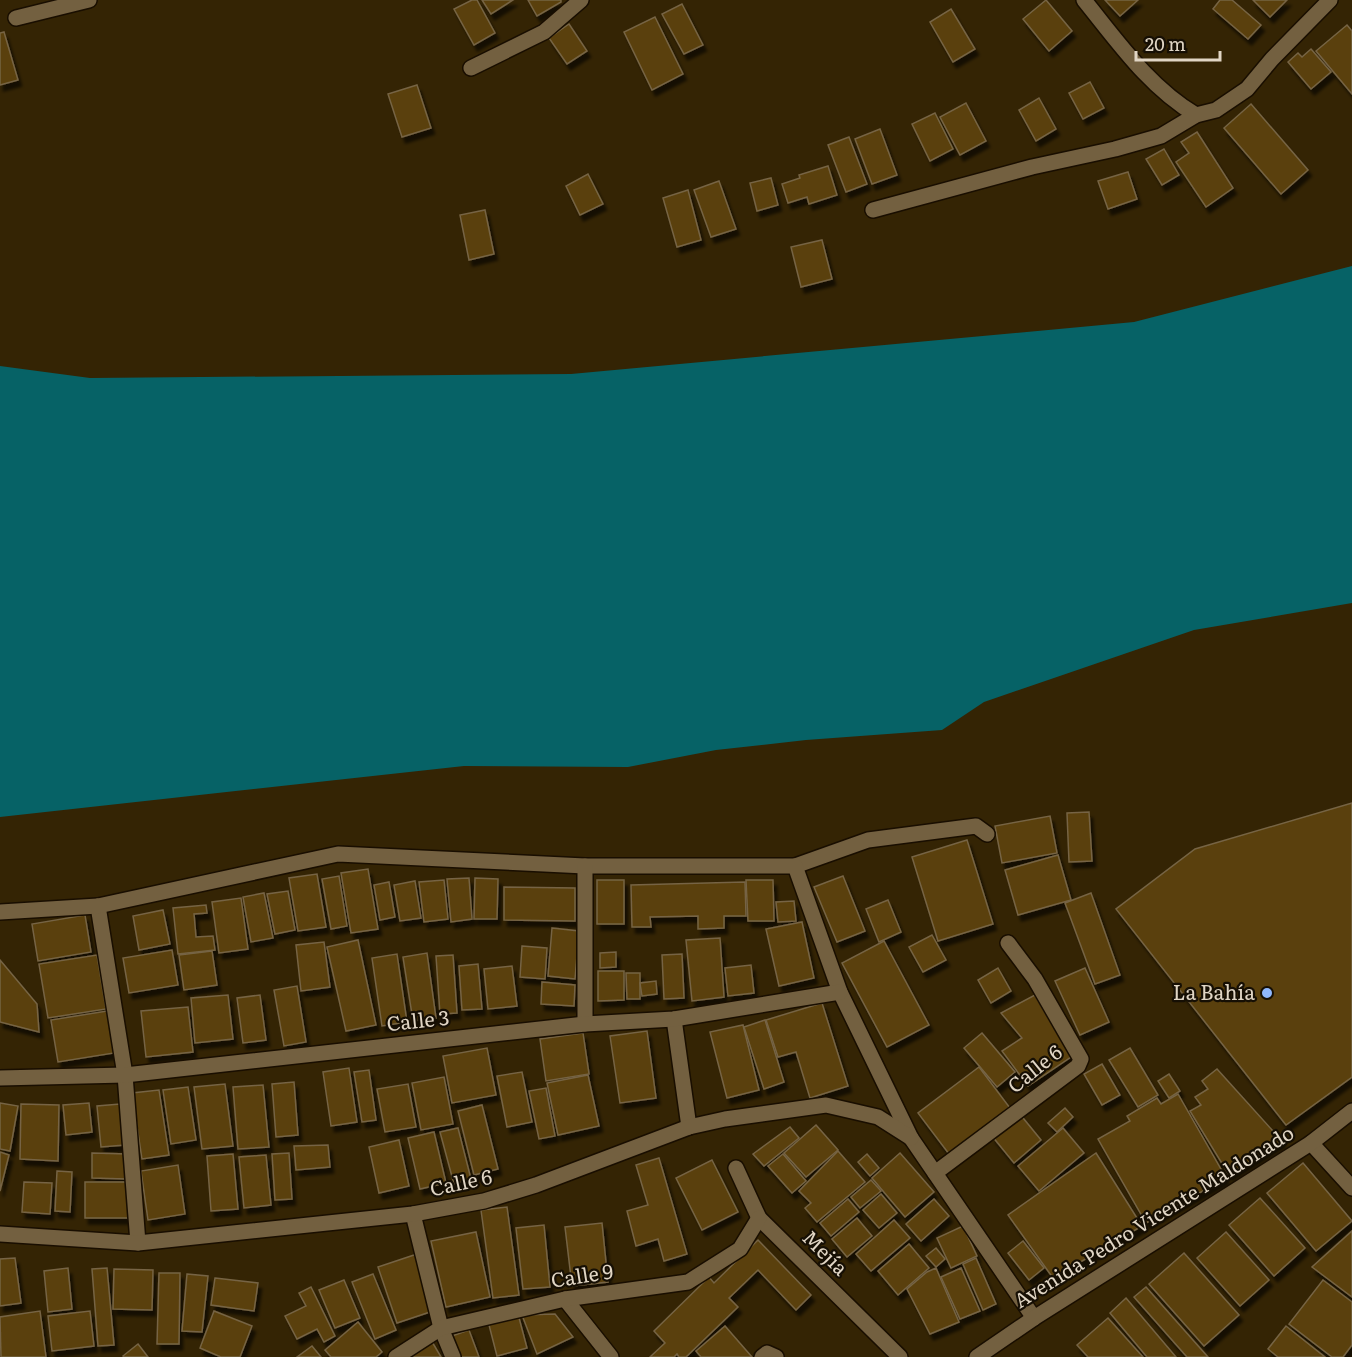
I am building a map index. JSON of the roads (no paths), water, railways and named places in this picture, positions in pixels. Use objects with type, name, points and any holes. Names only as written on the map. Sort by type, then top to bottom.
[{"type":"street","points":[[16,18],[89,0]]},
{"type":"street","points":[[471,68],[544,32],[581,0]]},
{"type":"street","points":[[1084,0],[1147,77],[1176,104],[1196,115]]},
{"type":"street","points":[[873,210],[1032,167],[1115,149],[1161,136],[1196,115],[1216,110],[1247,89],[1272,59],[1330,0]]},
{"type":"street","points":[[0,912],[98,906],[338,854],[585,866],[795,866],[867,840],[976,826],[987,834]]},
{"type":"street","points":[[585,866],[585,1024]]},
{"type":"street","points":[[795,866],[840,992],[911,1138],[1034,1318]]},
{"type":"street","points":[[98,906],[125,1075],[138,1243]]},
{"type":"street","name":"Calle 6","points":[[935,1173],[1078,1066],[1081,1059],[1035,980],[1008,943]]},
{"type":"street","name":"Calle 3","points":[[0,1078],[125,1075],[585,1024],[674,1019],[840,992]]},
{"type":"street","points":[[674,1019],[689,1127]]},
{"type":"street","name":"Calle 6","points":[[0,1234],[138,1243],[413,1214],[484,1201],[536,1185],[689,1127],[725,1119],[826,1105],[878,1117],[911,1138]]},
{"type":"street","name":"Avenida Pedro Vicente Maldonado","points":[[976,1357],[1311,1143],[1352,1111]]},
{"type":"street","points":[[1311,1143],[1352,1188]]},
{"type":"street","name":"Mejía","points":[[736,1168],[759,1218],[900,1357]]},
{"type":"street","points":[[413,1214],[441,1328],[453,1357]]},
{"type":"street","name":"Calle 9","points":[[396,1357],[441,1328],[565,1299],[688,1282],[740,1249],[759,1218]]},
{"type":"street","points":[[565,1299],[611,1357]]},
{"type":"street","points":[[762,1357],[767,1353],[776,1357]]},
{"type":"water","points":[[1352,266],[1352,603],[1194,630],[984,702],[942,730],[806,740],[716,750],[628,767],[464,766],[0,817],[0,366],[90,378],[571,374],[1134,322]]},
{"type":"place","name":"La Bahía","points":[[1267,993]]}]
